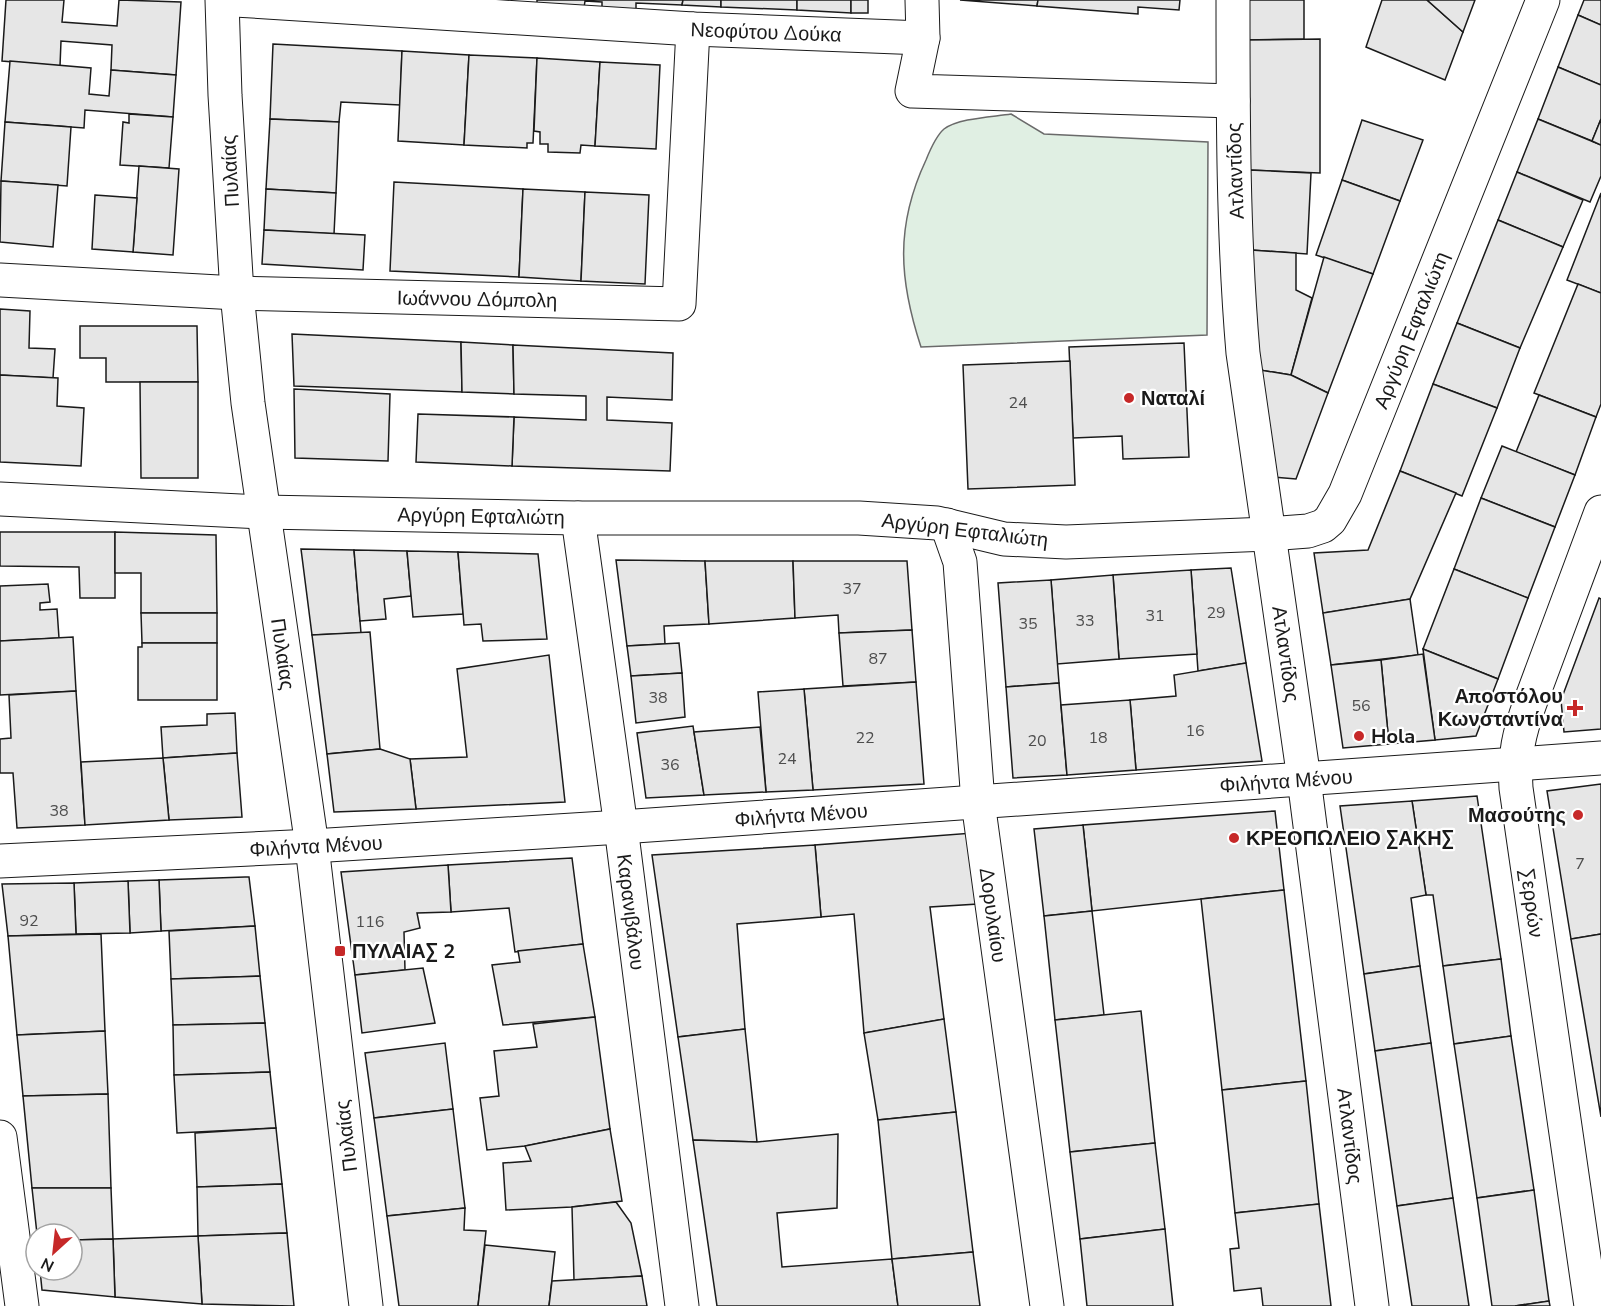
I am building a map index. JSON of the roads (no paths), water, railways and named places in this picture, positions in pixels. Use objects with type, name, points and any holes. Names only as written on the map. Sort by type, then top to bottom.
[{"type":"street","name":"Πυλαίας","points":[[222,0],[225,95],[237,293],[248,404],[312,846],[366,1306]]},
{"type":"street","name":"Νεοφύτου Δούκα","points":[[235,0],[693,29],[922,38]]},
{"type":"street","points":[[922,0],[922,38],[912,91],[1233,101]]},
{"type":"street","name":"Ατλαντίδος","points":[[1233,0],[1238,296],[1243,353],[1304,779],[1372,1306]]},
{"type":"street","name":"Αργύρη Εφταλιώτη","points":[[0,499],[263,512],[578,518],[860,518],[928,522],[1004,539],[1033,542],[1308,531],[1323,526],[1334,514],[1345,494],[1543,0]]},
{"type":"street","name":"Ιωάννου Δόμπολη","points":[[0,280],[237,293],[679,304],[693,29]]},
{"type":"street","name":"Σερρών","points":[[1590,1306],[1515,788],[1515,765],[1519,734],[1601,512]]},
{"type":"street","name":"Καρανιβάλου","points":[[578,518],[621,827],[682,1306]]},
{"type":"street","name":"Δορυλαίου","points":[[947,525],[958,553],[960,568],[978,802],[1047,1306]]},
{"type":"street","name":"Φιλήντα Μένου","points":[[0,861],[312,846],[621,827],[1601,758]]},
{"type":"street","points":[[0,1137],[22,1306]]},
{"type":"place","name":"Ναταλί","points":[[1129,398]]},
{"type":"place","name":"Αποστόλου Κωνσταντίνα","points":[[1575,708]]},
{"type":"place","name":"Hola","points":[[1359,736]]},
{"type":"place","name":"Μασούτης","points":[[1578,815]]},
{"type":"place","name":"ΚΡΕΟΠΩΛΕΙΟ ΣΑΚΗΣ","points":[[1234,838]]},
{"type":"place","name":"ΠΥΛΑΙΑΣ 2","points":[[340,951]]}]
